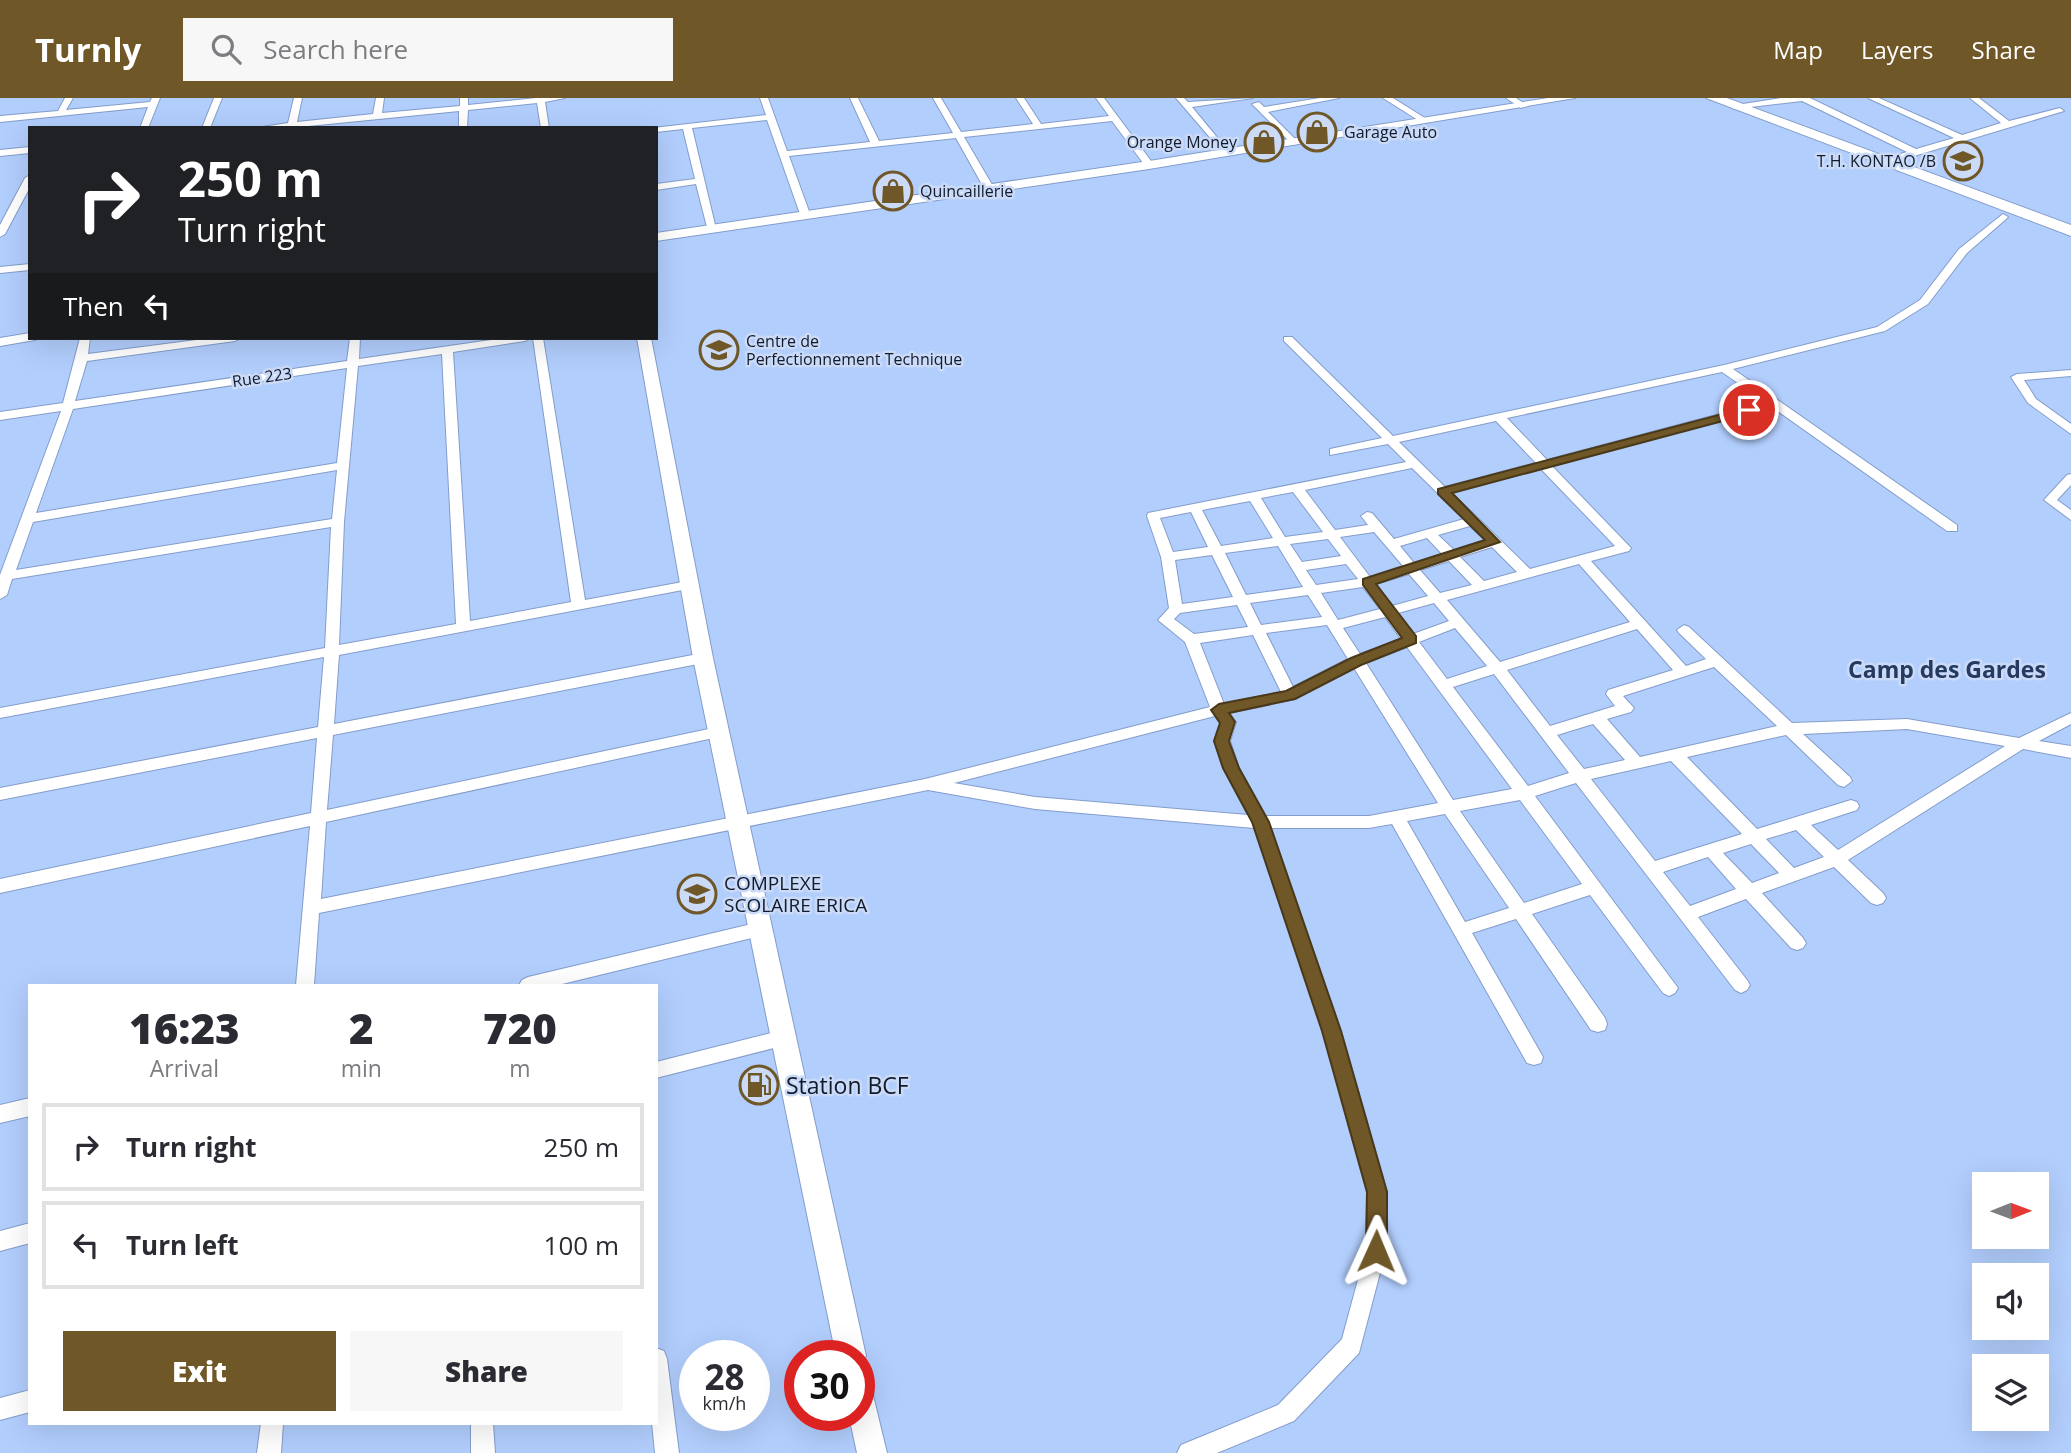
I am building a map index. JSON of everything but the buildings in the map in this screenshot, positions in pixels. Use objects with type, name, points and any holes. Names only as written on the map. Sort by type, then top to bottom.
[{"type":"highway","points":[[1714,98],[2071,231]]},
{"type":"street","points":[[60,114],[69,98]]},
{"type":"street","points":[[207,126],[218,98]]},
{"type":"street","points":[[292,124],[298,98]]},
{"type":"street","points":[[377,116],[380,98]]},
{"type":"street","points":[[276,126],[377,116],[464,103],[561,98]]},
{"type":"street","points":[[764,98],[805,214]]},
{"type":"street","points":[[854,98],[875,143]]},
{"type":"street","points":[[937,98],[989,188]]},
{"type":"street","points":[[1020,98],[1039,127]]},
{"type":"street","points":[[1100,98],[1149,165]]},
{"type":"street","points":[[1183,101],[1249,98],[1293,142]]},
{"type":"street","points":[[1262,110],[1335,98]]},
{"type":"street","points":[[1387,98],[1424,120]]},
{"type":"street","points":[[1510,98],[1524,106]]},
{"type":"street","points":[[658,237],[1149,165],[1569,98]]},
{"type":"street","points":[[1734,106],[1803,98],[1913,152]]},
{"type":"street","points":[[1872,98],[1962,138]]},
{"type":"street","points":[[1974,98],[2007,124]]},
{"type":"street","points":[[541,100],[545,126]]},
{"type":"street","points":[[0,119],[155,101],[145,126]]},
{"type":"street","points":[[1183,101],[1225,152]]},
{"type":"street","points":[[463,126],[464,103]]},
{"type":"street","points":[[1884,162],[2007,124],[2060,111]]},
{"type":"street","points":[[658,129],[770,117]]},
{"type":"street","points":[[784,154],[1116,117]]},
{"type":"street","points":[[687,126],[711,229]]},
{"type":"street","points":[[0,153],[28,150]]},
{"type":"street","points":[[658,187],[700,181]]},
{"type":"street","points":[[0,234],[28,182]]},
{"type":"street","points":[[1334,452],[1724,368],[1881,329],[1924,302],[1963,251],[2003,216]]},
{"type":"street","points":[[0,270],[28,267]]},
{"type":"street","points":[[0,342],[28,337]]},
{"type":"street","points":[[1288,339],[1527,574]]},
{"type":"street","points":[[0,595],[68,406],[85,340]]},
{"type":"street","points":[[82,358],[220,340]]},
{"type":"street","points":[[305,984],[332,652],[338,522],[355,340]]},
{"type":"street","name":"Rue 223","points":[[0,416],[511,340]]},
{"type":"street","points":[[538,340],[579,606]]},
{"type":"street","points":[[644,340],[688,585],[848,1340]]},
{"type":"street","points":[[447,349],[463,626]]},
{"type":"street","points":[[1724,368],[1952,528]]},
{"type":"street","points":[[2071,373],[2017,377],[2032,401],[2071,430]]},
{"type":"street","points":[[1443,491],[1774,403]]},
{"type":"street","points":[[1191,639],[1256,629],[1332,623],[1389,611],[1624,548],[1497,415]]},
{"type":"street","points":[[1175,609],[1168,557],[1153,516],[1415,464]]},
{"type":"street","points":[[26,519],[345,466]]},
{"type":"street","points":[[2071,478],[2050,500],[2071,516]]},
{"type":"street","points":[[1297,488],[1669,988]]},
{"type":"street","points":[[1253,496],[1450,807],[1598,1024]]},
{"type":"street","points":[[1195,508],[1290,695]]},
{"type":"street","points":[[1392,544],[1472,521]]},
{"type":"street","points":[[6,576],[338,522]]},
{"type":"street","points":[[1168,557],[1332,534],[1372,522],[1497,668],[1741,985]]},
{"type":"street","points":[[1430,534],[1482,587]]},
{"type":"street","points":[[1189,1453],[1286,1413],[1351,1345],[1376,1251],[1377,1192],[1332,1031],[1261,822],[1231,768],[1222,741],[1228,722],[1219,710],[1191,639],[1165,620],[1175,609],[1243,602],[1368,582],[1494,542]]},
{"type":"street","points":[[1298,568],[1350,558]]},
{"type":"street","points":[[1582,559],[1683,673]]},
{"type":"street","points":[[0,713],[688,585]]},
{"type":"street","points":[[311,908],[925,785],[1219,710],[1290,695],[1356,661],[1459,622]]},
{"type":"street","points":[[1443,685],[1639,624]]},
{"type":"street","points":[[1684,630],[1844,781]]},
{"type":"street","points":[[0,794],[703,658]]},
{"type":"street","points":[[1546,733],[1626,708],[1613,694],[1717,661]]},
{"type":"street","points":[[1596,717],[1636,763]]},
{"type":"street","points":[[1686,914],[1837,859],[2022,743],[2071,718]]},
{"type":"street","points":[[925,785],[1035,803],[1261,822],[1369,821],[1524,793],[1579,776],[1788,729],[1907,724],[2071,752]]},
{"type":"street","points":[[0,886],[718,732]]},
{"type":"street","points":[[1674,754],[1792,876]]},
{"type":"street","points":[[1651,869],[1850,806]]},
{"type":"street","points":[[1396,817],[1534,1057]]},
{"type":"street","points":[[1799,822],[1877,898]]},
{"type":"street","points":[[1711,850],[1797,943]]},
{"type":"street","points":[[1461,930],[1594,887]]},
{"type":"street","points":[[532,984],[760,929]]},
{"type":"street","points":[[658,1069],[783,1038]]},
{"type":"street","points":[[0,1114],[28,1107]]},
{"type":"street","points":[[0,1241],[28,1234]]},
{"type":"street","points":[[658,1376],[667,1453]]},
{"type":"street","points":[[0,1409],[28,1402]]},
{"type":"street","points":[[269,1453],[272,1425]]},
{"type":"street","points":[[482,1425],[483,1453]]},
{"type":"street","points":[[867,1431],[872,1453]]},
{"type":"place","name":"Garage Auto","points":[[1317,132]]},
{"type":"place","name":"Orange Money","points":[[1264,142]]},
{"type":"place","name":"T.H. KONTAO /B","points":[[1963,161]]},
{"type":"place","name":"Quincaillerie","points":[[893,191]]},
{"type":"place","name":"Centre de Perfectionnement Technique","points":[[719,350]]},
{"type":"place","name":"COMPLEXE SCOLAIRE ERICA","points":[[697,894]]},
{"type":"place","name":"Station BCF","points":[[759,1085]]},
{"type":"district","name":"Camp des Gardes","points":[[1947,669]]},
{"type":"route","points":[[1376,1251],[1377,1192],[1332,1031],[1261,822],[1231,768],[1222,741],[1228,722],[1219,710],[1290,695],[1356,661],[1410,640],[1368,582],[1494,542],[1443,491],[1749,410]]}]
